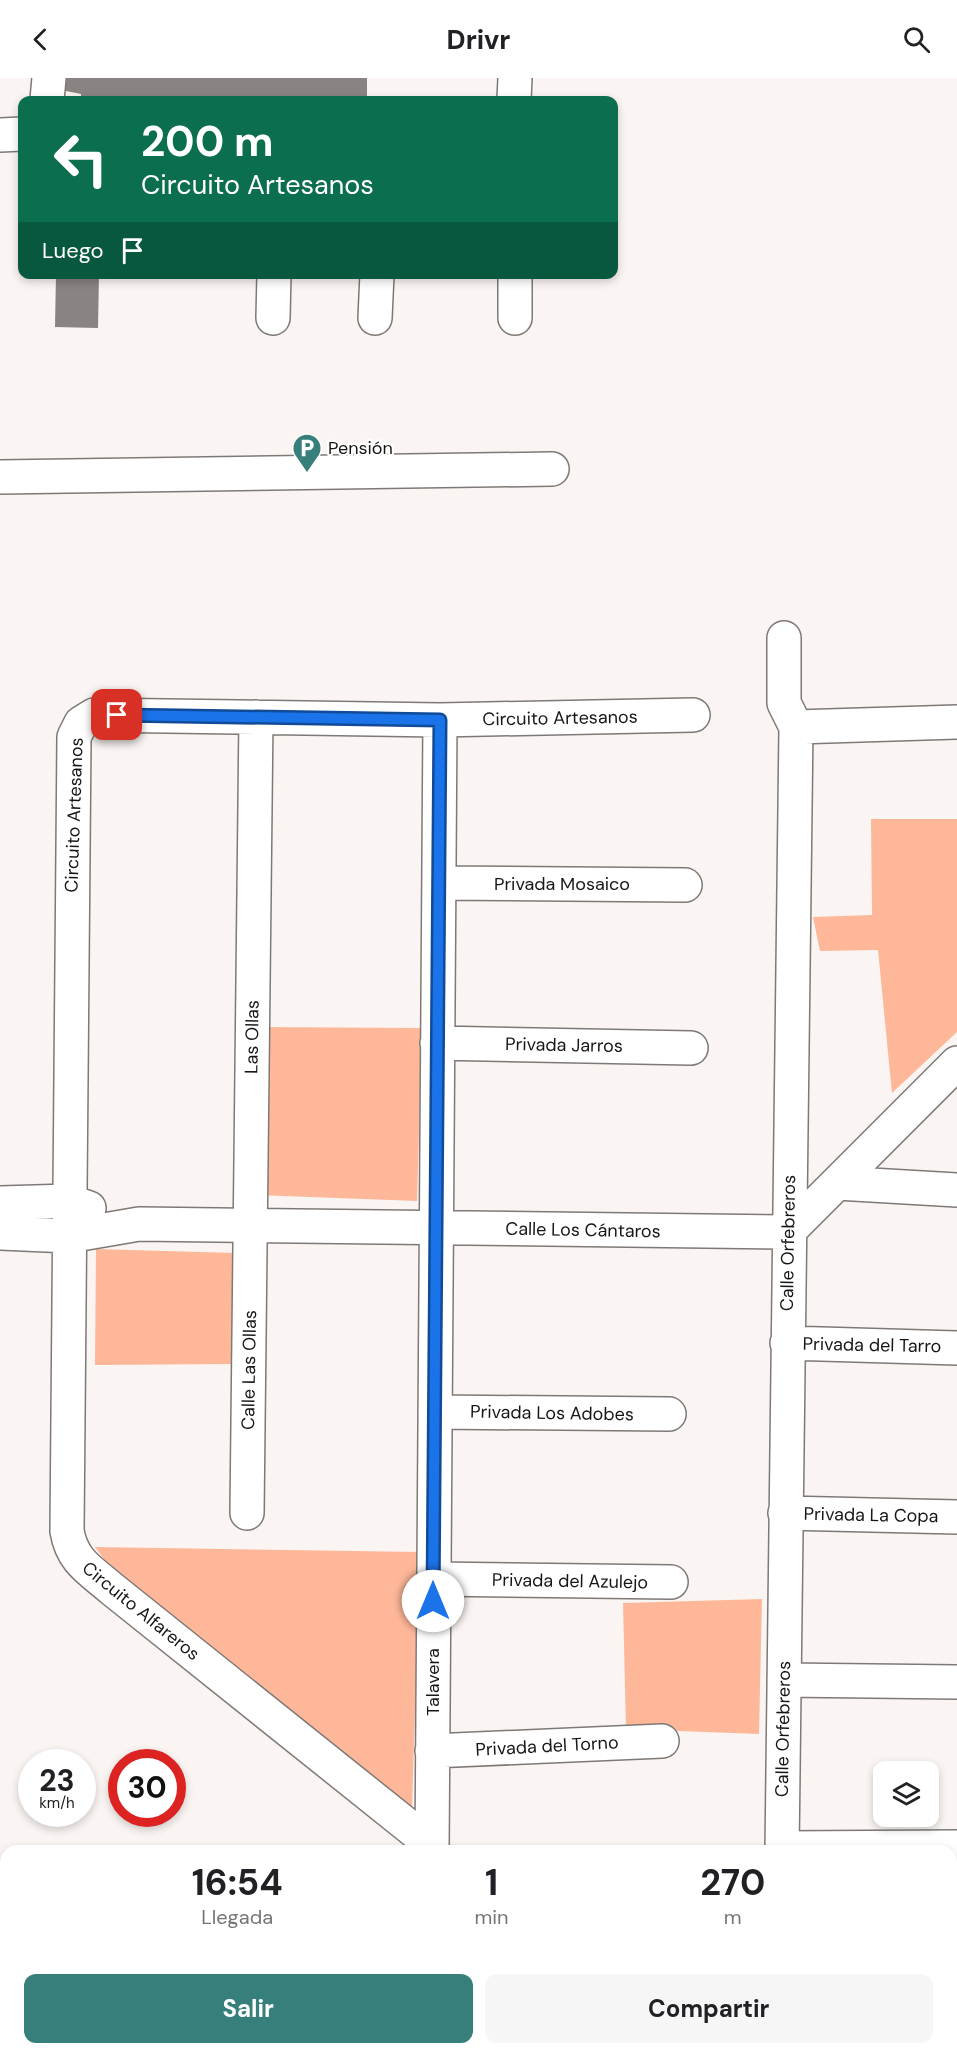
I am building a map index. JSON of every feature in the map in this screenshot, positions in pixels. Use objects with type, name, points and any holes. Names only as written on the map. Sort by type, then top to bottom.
[{"type":"street","points":[[47,96],[49,78]]},
{"type":"street","points":[[514,96],[515,78]]},
{"type":"street","points":[[0,135],[18,134]]},
{"type":"street","points":[[273,318],[274,279]]},
{"type":"street","points":[[375,318],[376,279]]},
{"type":"street","points":[[515,279],[515,318]]},
{"type":"street","points":[[0,477],[552,469]]},
{"type":"street","name":"Calle Orfebreros","points":[[782,1845],[796,727],[784,703],[784,638]]},
{"type":"street","name":"Circuito Artesanos","points":[[69,1236],[74,737],[81,723],[94,715],[440,720],[693,716]]},
{"type":"street","name":"Las Ollas","points":[[250,1226],[256,717]]},
{"type":"street","name":"Talavera","points":[[432,1845],[440,720]]},
{"type":"street","points":[[796,727],[957,722]]},
{"type":"street","name":"Privada Mosaico","points":[[439,883],[685,885]]},
{"type":"street","name":"Privada Jarros","points":[[437,1043],[691,1048]]},
{"type":"street","points":[[788,1232],[957,1063]]},
{"type":"street","points":[[837,1183],[957,1190]]},
{"type":"street","name":"Calle Los Cántaros","points":[[0,1203],[69,1201],[140,1224]]},
{"type":"street","name":"Calle Los Cántaros","points":[[0,1233],[69,1236],[140,1224],[788,1232]]},
{"type":"street","name":"Calle Las Ollas","points":[[247,1513],[250,1226]]},
{"type":"street","name":"Circuito Alfareros","points":[[69,1236],[67,1531],[70,1550],[83,1565],[112,1589],[428,1845]]},
{"type":"street","name":"Privada del Tarro","points":[[787,1343],[957,1348]]},
{"type":"street","name":"Privada Los Adobes","points":[[435,1412],[669,1414]]},
{"type":"street","name":"Privada La Copa","points":[[785,1513],[957,1517]]},
{"type":"street","name":"Privada del Azulejo","points":[[433,1579],[671,1582]]},
{"type":"street","points":[[784,1680],[957,1682]]},
{"type":"street","name":"Privada del Torno","points":[[432,1751],[662,1741]]},
{"type":"shaded area","points":[[871,819],[957,819],[957,1032],[892,1093],[878,950],[820,951],[813,917],[872,915]]},
{"type":"shaded area","points":[[260,1027],[422,1028],[417,1201],[256,1195]]},
{"type":"shaded area","points":[[96,1249],[236,1253],[233,1364],[95,1365]]},
{"type":"shaded area","points":[[95,1547],[420,1552],[412,1809],[112,1570]]},
{"type":"shaded area","points":[[762,1599],[759,1734],[626,1729],[623,1603]]},
{"type":"building","points":[[66,78],[367,78],[367,96],[81,96],[81,94],[66,91]]},
{"type":"building","points":[[56,279],[99,279],[98,328],[55,327]]},
{"type":"place","name":"Pensión","points":[[307,474]]},
{"type":"route","points":[[117,715],[440,720],[433,1601]]}]
